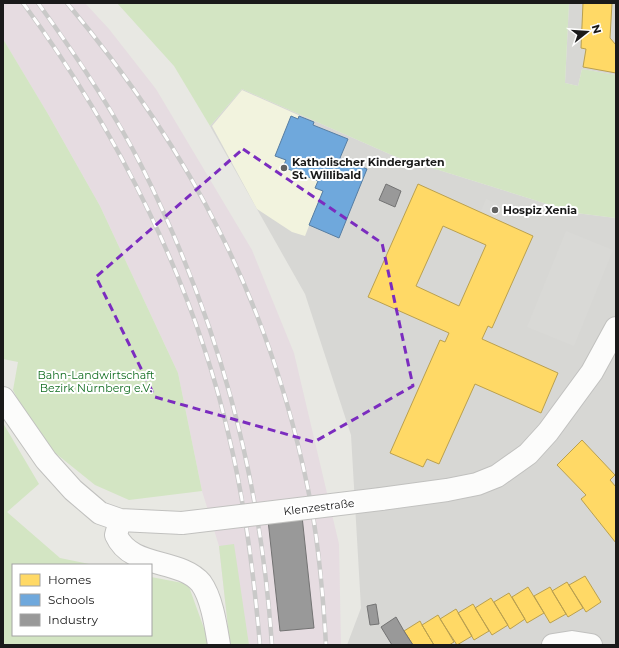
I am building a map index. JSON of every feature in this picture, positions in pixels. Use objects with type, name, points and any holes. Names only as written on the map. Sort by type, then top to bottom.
[{"type":"street","name":"Klenzestraße","points":[[3,398],[8,403],[46,460],[73,490],[100,513],[120,520],[182,523],[447,490],[477,484],[497,476],[528,454],[548,432],[592,372],[616,328]]},
{"type":"street","points":[[120,520],[116,535],[120,544],[129,552],[188,573],[201,584],[210,604],[219,645]]},
{"type":"street","points":[[553,645],[572,642],[591,645]]},
{"type":"highlighted area","points":[[243,149],[382,243],[413,386],[314,442],[155,397],[96,277]]},
{"type":"shaded area","points":[[3,3],[85,3],[109,29],[156,89],[252,250],[294,353],[339,544],[341,645],[230,645],[219,546],[202,491],[178,373],[100,206],[48,114],[3,39]]},
{"type":"shaded area","points":[[569,3],[616,3],[616,75],[582,69],[578,86],[565,83]]},
{"type":"shaded area","points":[[242,89],[394,156],[576,213],[616,218],[616,645],[347,645],[361,608],[351,435],[305,294],[210,126]]},
{"type":"shaded area","name":"Katholischer Kindergarten St. Willibald","points":[[242,90],[314,122],[313,125],[348,139],[340,158],[336,157],[305,236],[292,232],[257,209],[212,126]]},
{"type":"shaded area","name":"Hospiz Xenia","points":[[486,199],[509,209],[504,221],[481,211]]},
{"type":"shaded area","points":[[566,231],[613,250],[574,346],[527,327]]},
{"type":"green space","points":[[117,3],[569,3],[565,83],[578,86],[582,69],[616,75],[616,218],[576,213],[394,156],[242,89],[210,126],[174,66]]},
{"type":"green space","name":"Bahn-Landwirtschaft Bezirk Nürnberg e.V.","points":[[3,39],[48,114],[100,206],[178,373],[202,491],[129,500],[95,485],[39,440],[13,390],[18,362],[3,359]]},
{"type":"green space","points":[[3,423],[39,484],[7,512],[60,558],[89,564],[12,564],[12,636],[152,636],[152,577],[188,584],[210,645],[3,645]]},
{"type":"green space","points":[[234,544],[249,645],[230,645],[219,546]]},
{"type":"building: Homes","points":[[583,3],[612,3],[610,38],[616,45],[616,73],[583,67],[586,49],[581,48]]},
{"type":"building: Homes","points":[[418,184],[533,236],[492,328],[488,326],[482,339],[558,373],[541,413],[475,384],[439,464],[427,459],[423,467],[390,453],[440,340],[445,342],[449,333],[368,297]],"holes":[[[443,226],[486,245],[459,306],[416,286]]]},
{"type":"building: Homes","points":[[582,440],[615,475],[610,480],[616,487],[616,543],[581,499],[586,495],[557,465]]},
{"type":"building: Homes","points":[[585,576],[601,602],[586,612],[569,585]]},
{"type":"building: Homes","points":[[567,582],[583,608],[568,617],[552,591]]},
{"type":"building: Homes","points":[[528,587],[544,613],[527,623],[512,597]]},
{"type":"building: Homes","points":[[550,587],[566,614],[550,623],[534,596]]},
{"type":"building: Homes","points":[[509,593],[525,619],[510,629],[494,602]]},
{"type":"building: Homes","points":[[491,598],[508,625],[492,635],[475,608]]},
{"type":"building: Homes","points":[[473,604],[489,631],[474,640],[458,613]]},
{"type":"building: Homes","points":[[456,609],[472,636],[457,645],[440,619]]},
{"type":"building: Homes","points":[[438,615],[454,642],[449,645],[434,645],[422,625]]},
{"type":"building: Homes","points":[[420,621],[434,645],[413,645],[404,631]]},
{"type":"building: Schools","points":[[291,116],[298,119],[299,116],[314,122],[313,125],[348,139],[340,158],[367,169],[339,238],[309,225],[323,191],[315,188],[318,181],[283,167],[286,160],[275,156]]},
{"type":"building: Industry","points":[[386,184],[401,191],[395,207],[379,200]]},
{"type":"building: Industry","points":[[302,516],[314,628],[280,631],[268,520]]},
{"type":"building: Industry","points":[[376,604],[379,624],[370,625],[367,606]]},
{"type":"building: Industry","points":[[396,617],[413,645],[392,645],[381,627]]},
{"type":"railway","points":[[23,3],[58,52],[121,157],[149,212],[174,268],[196,325],[215,383],[236,466],[249,543],[260,645]]},
{"type":"railway","points":[[38,3],[66,42],[130,144],[168,223],[192,281],[213,339],[231,398],[246,458],[266,581],[272,645]]},
{"type":"railway","points":[[67,3],[152,115],[188,173],[220,233],[248,294],[273,358],[293,424],[309,494],[320,569],[326,645]]},
{"type":"place","name":"Katholischer Kindergarten St. Willibald","points":[[284,168]]},
{"type":"place","name":"Hospiz Xenia","points":[[495,210]]}]
